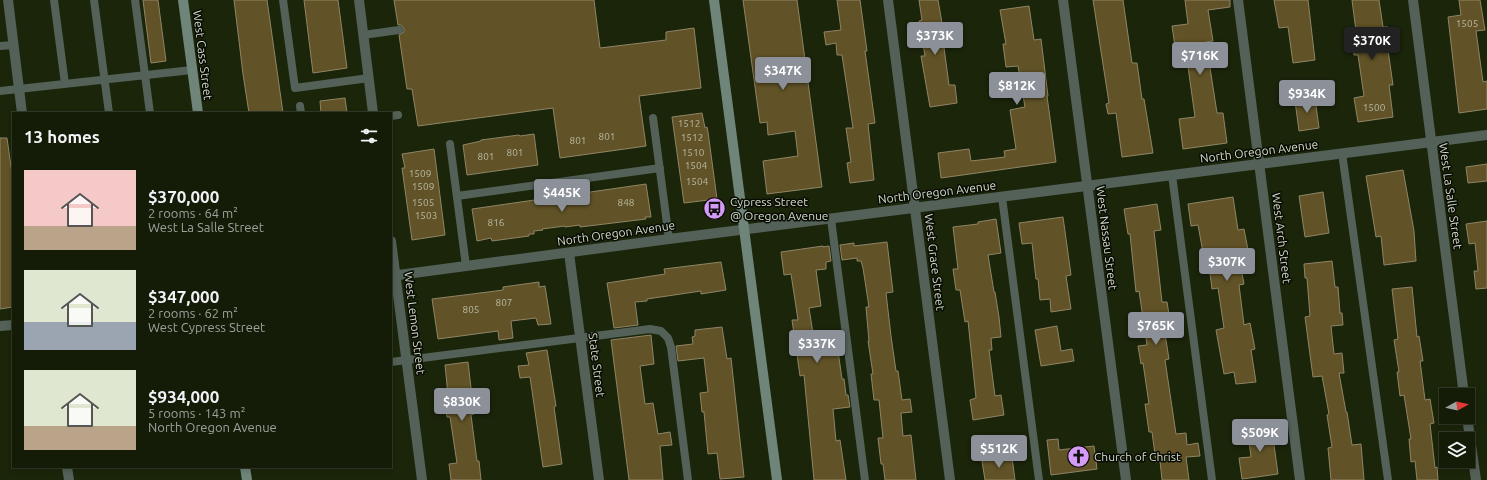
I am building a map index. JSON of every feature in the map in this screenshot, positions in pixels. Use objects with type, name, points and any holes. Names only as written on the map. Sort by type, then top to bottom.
[{"type":"street","points":[[8,0],[22,112]]},
{"type":"street","name":"West Cass Street","points":[[183,0],[198,112]]},
{"type":"street","points":[[359,0],[374,112]]},
{"type":"street","points":[[714,0],[777,480]]},
{"type":"street","name":"West Grace Street","points":[[888,0],[950,480]]},
{"type":"street","name":"West Nassau Street","points":[[1063,0],[1126,480]]},
{"type":"street","name":"West Arch Street","points":[[1238,0],[1300,480]]},
{"type":"street","name":"West La Salle Street","points":[[1413,0],[1463,388]]},
{"type":"street","name":"North Oregon Avenue","points":[[393,276],[1487,134]]},
{"type":"street","name":"State Street","points":[[569,253],[598,480]]},
{"type":"street","name":"West Lemon Street","points":[[392,258],[393,276],[422,480]]},
{"type":"street","points":[[0,326],[12,325]]},
{"type":"street","points":[[1468,424],[1476,480]]},
{"type":"street","points":[[67,468],[69,480]]},
{"type":"street","points":[[245,468],[247,480]]},
{"type":"lane","points":[[54,0],[65,84]]},
{"type":"lane","points":[[94,0],[109,112]]},
{"type":"lane","points":[[135,0],[150,112]]},
{"type":"lane","points":[[283,0],[295,88],[369,78]]},
{"type":"lane","points":[[363,35],[399,30]]},
{"type":"lane","points":[[0,46],[14,45]]},
{"type":"lane","points":[[0,92],[192,70]]},
{"type":"lane","points":[[653,118],[669,239]]},
{"type":"lane","points":[[450,144],[466,266]]},
{"type":"lane","points":[[1342,153],[1388,480]]},
{"type":"lane","points":[[457,196],[660,168]]},
{"type":"lane","points":[[1172,175],[1212,480]]},
{"type":"lane","points":[[1002,197],[1039,480]]},
{"type":"lane","points":[[832,219],[865,480]]},
{"type":"lane","points":[[392,362],[580,337],[650,329],[661,331],[668,338],[671,348],[688,480]]},
{"type":"building","points":[[143,0],[158,0],[166,61],[151,63]]},
{"type":"building","points":[[234,0],[267,0],[283,112],[249,112]]},
{"type":"building","points":[[304,0],[338,0],[347,68],[313,73]]},
{"type":"building","points":[[394,0],[594,0],[600,48],[666,40],[666,32],[694,28],[701,88],[639,96],[646,146],[560,158],[553,108],[418,126],[412,89],[407,89],[399,35],[404,32],[404,29],[401,25],[398,25]]},
{"type":"building","points":[[743,0],[797,0],[822,187],[767,194],[763,161],[798,156],[795,131],[768,135],[767,122],[760,123]]},
{"type":"building","points":[[837,0],[860,0],[867,51],[865,51],[875,123],[868,124],[874,180],[850,183],[847,163],[851,162],[846,128],[853,128],[842,55],[837,55],[836,43],[826,45],[824,32],[841,30]]},
{"type":"building","points":[[919,0],[938,0],[945,40],[943,40],[949,85],[955,85],[957,103],[930,107],[921,56],[925,56],[919,21],[922,20]]},
{"type":"building","points":[[1093,0],[1123,0],[1132,63],[1137,63],[1142,99],[1144,99],[1153,153],[1122,157],[1116,113],[1108,114],[1106,104],[1109,103]]},
{"type":"building","points":[[1185,0],[1230,0],[1230,7],[1208,10],[1213,41],[1206,42],[1217,113],[1223,113],[1227,143],[1183,149],[1179,119],[1195,117],[1185,45],[1175,46],[1172,26],[1188,24]]},
{"type":"building","points":[[1274,0],[1308,0],[1315,60],[1293,63],[1288,27],[1279,28]]},
{"type":"building","points":[[1352,0],[1379,0],[1383,27],[1388,27],[1392,50],[1388,50],[1393,85],[1389,85],[1393,117],[1358,122],[1354,98],[1364,96],[1358,55],[1354,55],[1350,32],[1356,31]]},
{"type":"building","points":[[1459,0],[1480,0],[1485,30],[1476,31],[1483,82],[1487,81],[1487,109],[1459,113],[1448,17],[1461,15]]},
{"type":"building","points":[[1029,6],[1034,40],[1041,39],[1056,162],[941,178],[938,153],[969,149],[971,161],[1005,157],[1004,151],[1016,149],[1010,110],[1025,107],[1018,66],[1006,67],[1003,44],[1006,44],[1000,10]]},
{"type":"building","points":[[345,98],[347,112],[321,112],[320,101]]},
{"type":"building","points":[[1315,98],[1319,128],[1299,131],[1295,101]]},
{"type":"building","points":[[702,113],[705,128],[707,127],[708,132],[717,199],[684,203],[672,117]]},
{"type":"building","points":[[534,134],[538,165],[467,175],[463,145],[481,140]]},
{"type":"building","points":[[0,138],[7,138],[12,174],[12,307],[0,309]]},
{"type":"building","points":[[434,149],[445,235],[412,240],[402,168],[405,168],[402,154]]},
{"type":"building","points":[[1487,164],[1487,181],[1468,183],[1466,167]]},
{"type":"building","points":[[1403,170],[1414,231],[1416,261],[1384,265],[1381,236],[1376,237],[1366,176]]},
{"type":"building","points":[[646,184],[651,217],[645,217],[646,219],[580,227],[580,225],[565,226],[534,231],[534,234],[529,234],[529,236],[492,241],[491,238],[477,241],[472,209]]},
{"type":"building","points":[[1323,192],[1329,233],[1305,237],[1299,196]]},
{"type":"building","points":[[1233,197],[1238,230],[1244,229],[1248,250],[1238,252],[1244,284],[1239,285],[1244,325],[1250,323],[1255,349],[1251,350],[1256,382],[1236,384],[1234,372],[1224,374],[1216,330],[1224,328],[1218,288],[1212,289],[1208,258],[1204,258],[1198,225],[1191,226],[1188,204]]},
{"type":"building","points":[[1157,204],[1161,230],[1154,231],[1162,302],[1167,302],[1171,327],[1164,328],[1169,359],[1165,360],[1176,434],[1186,433],[1187,445],[1198,443],[1200,456],[1186,457],[1189,480],[1162,480],[1160,461],[1156,462],[1152,432],[1149,432],[1145,404],[1149,404],[1143,363],[1141,364],[1138,346],[1147,345],[1139,291],[1136,292],[1130,234],[1128,234],[1124,209]]},
{"type":"building","points":[[1063,217],[1071,275],[1066,276],[1071,309],[1051,312],[1050,299],[1040,300],[1032,243],[1022,244],[1019,223]]},
{"type":"building","points":[[996,219],[1001,253],[988,255],[1001,337],[991,338],[992,350],[989,350],[995,396],[1001,395],[1004,415],[973,420],[970,400],[976,398],[968,321],[965,322],[960,290],[956,290],[953,269],[958,269],[953,227],[978,224],[978,222]]},
{"type":"building","points":[[1487,221],[1487,288],[1476,289],[1474,271],[1478,271],[1475,243],[1469,244],[1466,224]]},
{"type":"building","points":[[887,242],[893,292],[886,293],[896,371],[898,371],[902,400],[910,399],[912,412],[901,413],[903,436],[911,435],[916,480],[885,480],[883,464],[881,464],[878,438],[883,438],[879,400],[874,400],[871,374],[873,374],[868,341],[866,307],[869,307],[863,268],[861,261],[857,261],[857,258],[842,260],[840,245],[854,243],[854,246]]},
{"type":"building","points":[[829,246],[831,261],[826,262],[826,269],[816,270],[821,306],[809,308],[814,340],[836,337],[842,379],[844,379],[846,395],[848,395],[850,407],[833,409],[836,441],[840,440],[846,480],[814,480],[804,375],[800,376],[792,320],[798,320],[791,274],[784,275],[781,252]]},
{"type":"building","points":[[1332,261],[1335,287],[1338,287],[1340,313],[1342,313],[1343,325],[1331,326],[1334,354],[1342,353],[1344,373],[1339,373],[1352,445],[1361,444],[1364,480],[1331,480],[1328,448],[1332,447],[1327,415],[1329,414],[1322,376],[1313,377],[1305,317],[1310,316],[1307,278],[1305,278],[1304,264]]},
{"type":"building","points":[[721,262],[726,290],[701,294],[701,291],[635,302],[638,325],[614,328],[607,283],[665,274],[664,269]]},
{"type":"building","points":[[539,282],[539,287],[545,286],[551,324],[538,325],[536,318],[511,321],[513,338],[499,340],[498,331],[438,339],[432,299],[503,290],[503,287]]},
{"type":"building","points":[[1412,287],[1417,337],[1419,336],[1423,361],[1420,361],[1425,400],[1430,399],[1434,423],[1430,424],[1435,468],[1437,467],[1438,480],[1417,480],[1415,461],[1411,462],[1409,439],[1411,439],[1404,395],[1400,396],[1397,372],[1399,372],[1394,340],[1398,339],[1392,289]]},
{"type":"building","points":[[1057,326],[1061,351],[1072,349],[1074,361],[1041,366],[1035,330]]},
{"type":"building","points":[[722,327],[727,359],[731,358],[744,477],[720,479],[717,453],[708,454],[704,412],[702,412],[700,393],[708,392],[704,358],[678,361],[676,346],[693,344],[692,337],[695,336],[695,330]]},
{"type":"building","points":[[651,335],[654,364],[640,366],[645,404],[653,403],[658,434],[670,432],[672,445],[660,446],[663,480],[629,480],[611,340]]},
{"type":"building","points":[[547,350],[556,406],[554,407],[562,464],[543,467],[530,377],[520,378],[518,366],[529,365],[526,353]]},
{"type":"building","points":[[468,362],[474,414],[471,415],[481,480],[451,480],[449,464],[457,463],[450,417],[447,417],[444,396],[448,395],[445,365]]},
{"type":"building","points":[[1271,423],[1278,474],[1242,479],[1239,458],[1251,457],[1247,426]]},
{"type":"building","points":[[1058,439],[1059,450],[1094,446],[1097,469],[1051,475],[1047,440]]},
{"type":"building","points":[[1012,457],[1015,480],[985,480],[982,461]]},
{"type":"place","name":"Cypress Street @ Oregon Avenue","points":[[714,208]]},
{"type":"place","name":"Church of Christ","points":[[1078,456]]}]
